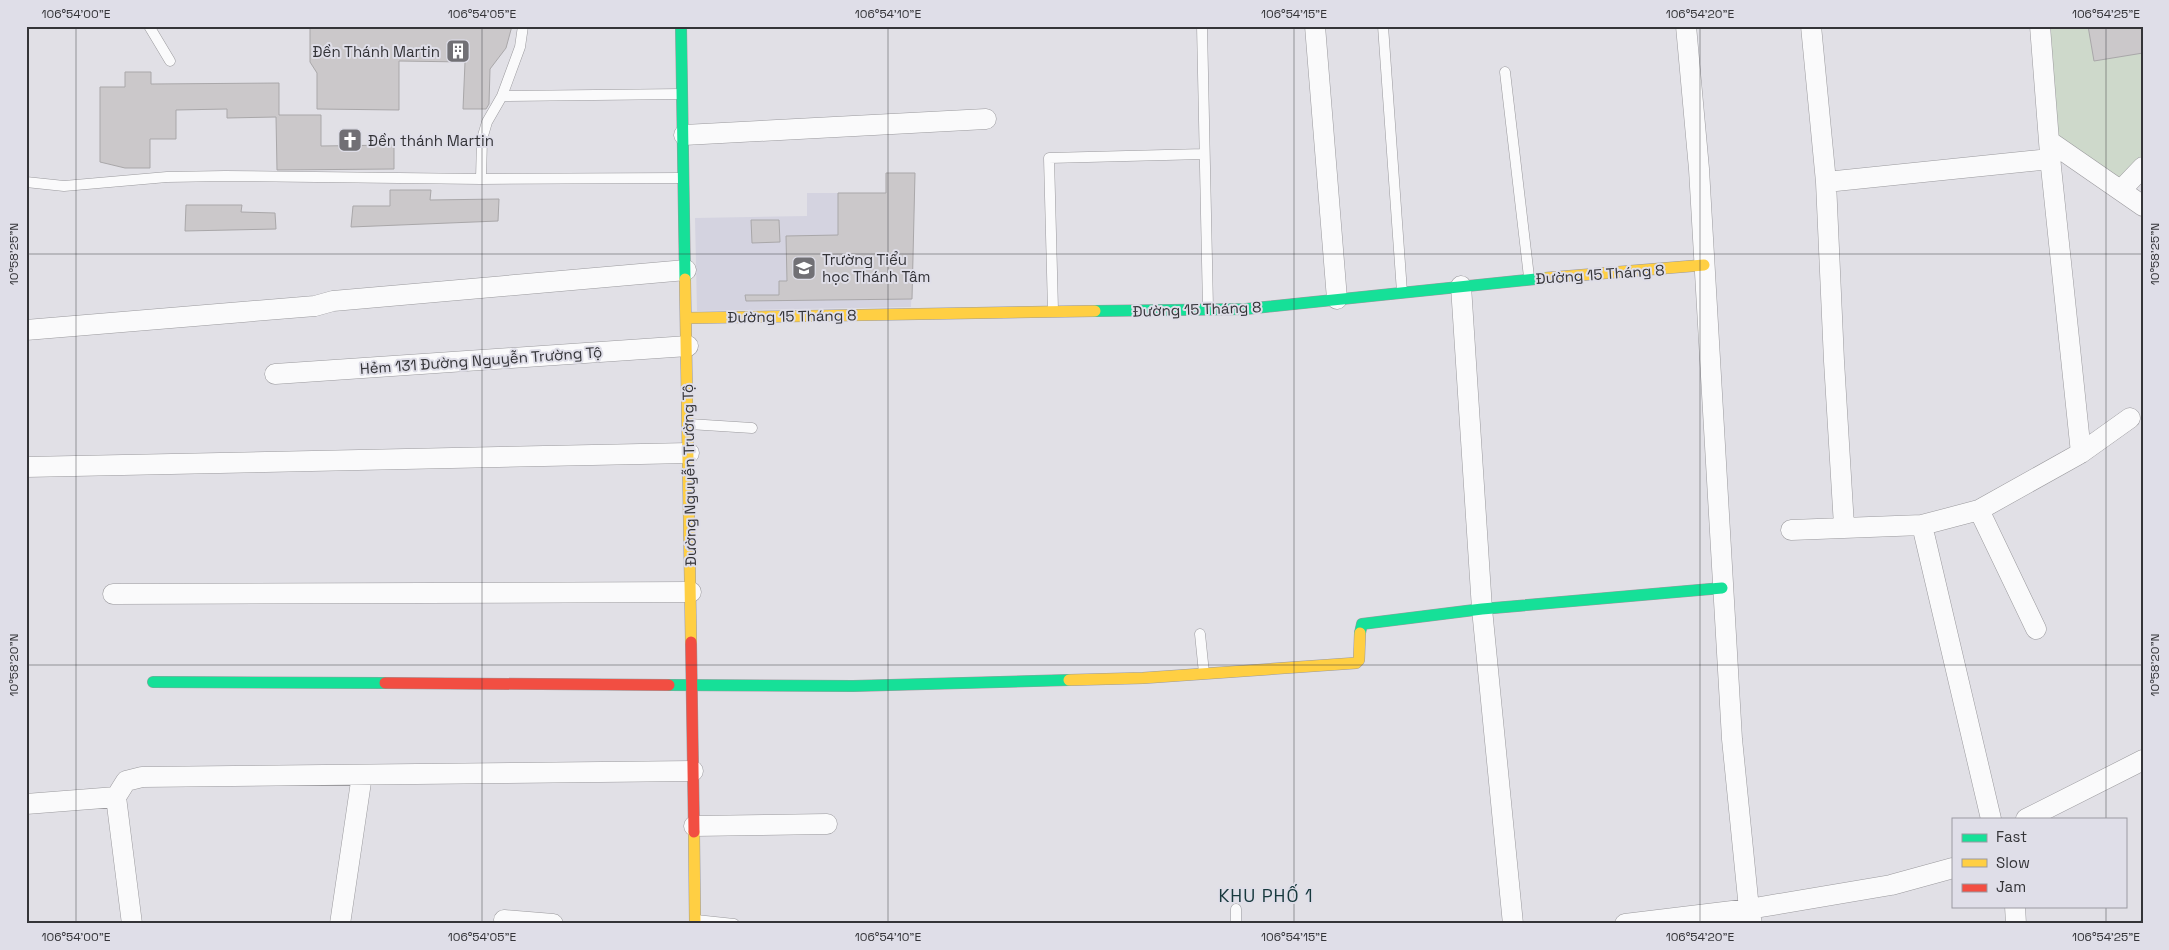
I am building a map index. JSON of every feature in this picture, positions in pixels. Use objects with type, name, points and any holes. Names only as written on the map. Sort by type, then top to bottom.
[{"type":"street","name":"Đường Nguyễn Trường Tộ","points":[[681,26],[688,346],[696,922]]},
{"type":"street","points":[[1315,26],[1337,299]]},
{"type":"street","points":[[1686,26],[1699,169],[1732,739],[1751,916]]},
{"type":"street","points":[[1811,26],[1826,182],[1844,526]]},
{"type":"street","points":[[2040,26],[2049,150],[2081,453]]},
{"type":"street","points":[[684,135],[986,119]]},
{"type":"street","points":[[1826,182],[2049,150],[2121,190],[2143,206]]},
{"type":"street","points":[[2121,190],[2143,167]]},
{"type":"street","name":"Đường 15 Tháng 8","points":[[687,318],[1246,309],[1529,279],[1704,265]]},
{"type":"street","points":[[26,330],[315,306],[333,301],[686,270]]},
{"type":"street","points":[[1461,286],[1482,609],[1513,924]]},
{"type":"street","name":"Hẻm 131 Đường Nguyễn Trường Tộ","points":[[275,374],[688,346]]},
{"type":"street","points":[[1791,530],[1844,526],[1922,524],[1979,510],[2081,453],[2130,418]]},
{"type":"street","points":[[26,467],[689,453]]},
{"type":"street","points":[[1979,510],[2036,629]]},
{"type":"street","points":[[1922,524],[1991,818]]},
{"type":"street","points":[[153,682],[853,686],[1143,678],[1356,663],[1360,656],[1360,628],[1362,624],[1482,609],[1722,588]]},
{"type":"street","points":[[113,594],[691,592]]},
{"type":"street","points":[[2028,818],[2143,760]]},
{"type":"street","points":[[132,924],[116,797],[126,781],[142,777],[694,771]]},
{"type":"street","points":[[340,924],[362,775]]},
{"type":"street","points":[[26,804],[116,797]]},
{"type":"street","points":[[694,826],[827,824]]},
{"type":"street","points":[[1625,924],[1751,916],[1891,885],[1952,868]]},
{"type":"street","points":[[2015,908],[2016,924]]},
{"type":"street","points":[[504,920],[553,924]]},
{"type":"lane","points":[[149,26],[170,61]]},
{"type":"lane","points":[[481,179],[482,139],[487,122],[502,96],[520,46],[523,26]]},
{"type":"lane","points":[[1202,26],[1208,310]]},
{"type":"lane","points":[[1383,26],[1402,292]]},
{"type":"lane","points":[[1505,72],[1529,279]]},
{"type":"lane","points":[[502,96],[683,94]]},
{"type":"lane","points":[[1053,311],[1049,158],[1204,154]]},
{"type":"lane","points":[[26,182],[64,186],[167,177],[225,176],[481,179],[684,178]]},
{"type":"lane","points":[[688,424],[752,428]]},
{"type":"lane","points":[[1200,634],[1204,674]]},
{"type":"lane","points":[[1236,909],[1236,924]]},
{"type":"lane","points":[[696,922],[734,924]]},
{"type":"shaded area","name":"Trường Tiểu học Thánh Tâm","points":[[886,173],[915,173],[911,307],[697,311],[695,218],[807,216],[807,193],[886,193]]},
{"type":"green space","points":[[2046,26],[2143,26],[2143,157],[2120,181],[2055,137]]},
{"type":"building","points":[[310,26],[512,26],[506,48],[490,69],[489,104],[486,109],[463,109],[465,62],[399,61],[399,110],[317,109],[317,73],[310,62]]},
{"type":"building","points":[[2088,26],[2143,26],[2143,53],[2094,61]]},
{"type":"building","points":[[125,72],[151,72],[151,84],[279,83],[279,115],[321,115],[321,146],[394,145],[394,169],[277,170],[276,117],[227,118],[227,109],[176,110],[176,139],[150,139],[150,168],[125,168],[100,162],[100,87],[125,87]]},
{"type":"building","points":[[886,173],[915,173],[912,299],[746,301],[745,295],[779,295],[779,281],[787,281],[786,236],[838,235],[838,193],[886,193]]},
{"type":"building","points":[[390,190],[431,190],[430,200],[499,199],[498,221],[351,227],[353,206],[390,206]]},
{"type":"building","points":[[186,205],[242,205],[241,212],[275,213],[276,229],[185,231]]},
{"type":"building","points":[[751,220],[779,220],[780,242],[752,243]]},
{"type":"traffic: fast","points":[[681,26],[685,279]]},
{"type":"traffic: fast","points":[[1095,311],[1246,309],[1545,278]]},
{"type":"traffic: fast","points":[[1360,633],[1362,624],[1482,609],[1722,588]]},
{"type":"traffic: fast","points":[[669,685],[853,686],[1069,680]]},
{"type":"traffic: fast","points":[[153,682],[385,683]]},
{"type":"traffic: slow","points":[[1545,278],[1704,265]]},
{"type":"traffic: slow","points":[[685,279],[691,642]]},
{"type":"traffic: slow","points":[[687,318],[1095,311]]},
{"type":"traffic: slow","points":[[1069,680],[1143,678],[1356,663],[1359,660],[1360,633]]},
{"type":"traffic: slow","points":[[694,832],[695,924]]},
{"type":"traffic: jam","points":[[691,642],[694,832]]},
{"type":"traffic: jam","points":[[385,683],[669,685]]},
{"type":"place","name":"Đền Thánh Martin","points":[[458,51]]},
{"type":"place","name":"Đền thánh Martin","points":[[350,140]]},
{"type":"place","name":"Trường Tiểu học Thánh Tâm","points":[[804,268]]},
{"type":"district","name":"KHU PHỐ 1","points":[[1266,895]]}]
